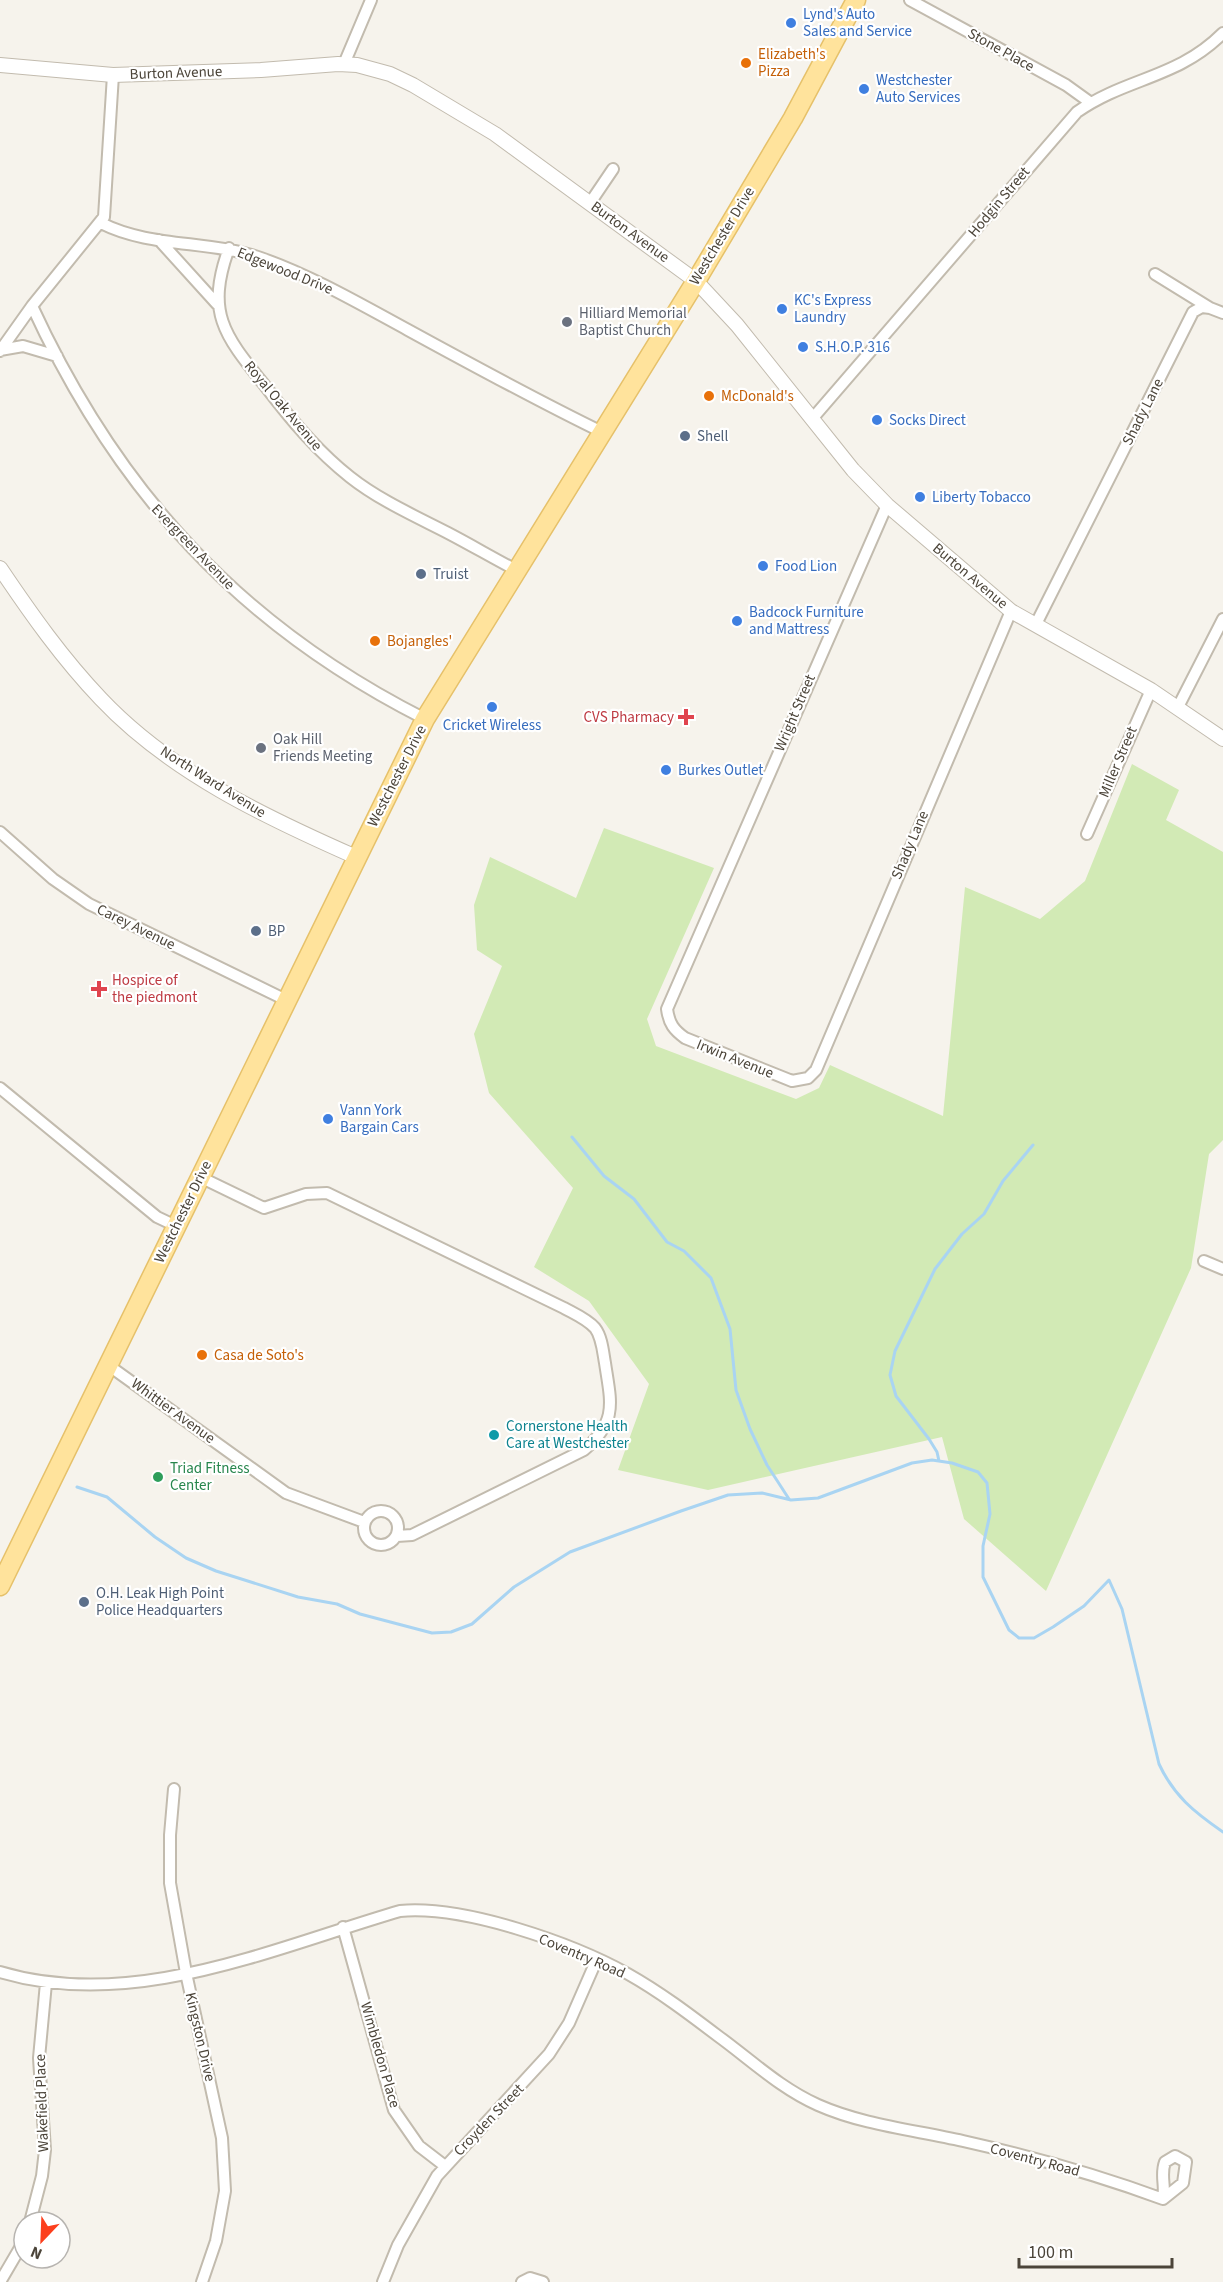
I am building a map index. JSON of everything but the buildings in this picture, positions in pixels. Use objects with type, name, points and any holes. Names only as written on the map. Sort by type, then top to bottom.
[{"type":"main road","name":"Westchester Drive","points":[[0,1586],[425,719],[696,280],[793,118],[856,0]]},
{"type":"street","points":[[344,64],[371,0]]},
{"type":"street","name":"Stone Place","points":[[910,0],[1066,85],[1091,103]]},
{"type":"street","name":"Hodgin Street","points":[[812,420],[1063,127],[1091,103],[1111,92],[1182,65],[1210,46],[1223,33]]},
{"type":"street","name":"Burton Avenue","points":[[0,65],[113,75],[344,64],[390,74],[413,85],[495,134],[696,280],[737,325],[853,470],[887,505],[1011,611],[1151,690],[1223,739]]},
{"type":"street","points":[[0,350],[32,306],[104,217],[113,75]]},
{"type":"street","points":[[590,203],[613,169]]},
{"type":"street","name":"Edgewood Drive","points":[[101,223],[114,230],[159,240],[229,248],[271,262],[338,292],[536,400],[602,432]]},
{"type":"street","points":[[159,240],[217,304]]},
{"type":"street","name":"Royal Oak Avenue","points":[[229,248],[220,273],[217,304],[236,347],[295,424],[324,455],[351,478],[395,507],[516,570]]},
{"type":"street","points":[[1155,274],[1209,308],[1223,313]]},
{"type":"street","name":"Evergreen Avenue","points":[[32,306],[87,412],[128,474],[169,525],[252,607],[351,678],[425,719]]},
{"type":"street","name":"Shady Lane","points":[[1036,624],[1193,312],[1202,307],[1209,308]]},
{"type":"street","points":[[0,350],[23,346],[57,356]]},
{"type":"street","name":"Wright Street","points":[[669,1022],[667,1009],[887,505]]},
{"type":"street","name":"North Ward Avenue","points":[[0,568],[54,646],[102,700],[166,756],[279,823],[356,857]]},
{"type":"street","name":"Shady Lane","points":[[808,1078],[816,1070],[1011,611]]},
{"type":"street","points":[[1178,707],[1223,619]]},
{"type":"street","name":"Miller Street","points":[[1087,834],[1151,690]]},
{"type":"street","name":"Carey Avenue","points":[[0,832],[53,879],[89,904],[286,1000]]},
{"type":"street","name":"Irwin Avenue","points":[[669,1022],[685,1038],[792,1081],[808,1078]]},
{"type":"street","points":[[0,1088],[157,1217],[176,1226]]},
{"type":"street","points":[[200,1177],[264,1208],[306,1194],[327,1193],[564,1308],[597,1330],[603,1347],[612,1404],[607,1424],[599,1437],[584,1450],[412,1535],[397,1536],[388,1544],[376,1545],[367,1538],[364,1522],[372,1513],[388,1512],[396,1520],[397,1536]]},
{"type":"street","points":[[1204,1261],[1223,1269]]},
{"type":"street","name":"Whittier Avenue","points":[[108,1365],[286,1493],[364,1522]]},
{"type":"street","name":"Kingston Drive","points":[[174,1789],[170,1835],[170,1882],[186,1973],[222,2138],[225,2191],[216,2241],[202,2282]]},
{"type":"street","name":"Coventry Road","points":[[0,1972],[46,1983],[103,1985],[186,1973],[400,1911],[423,1909],[450,1911],[510,1927],[597,1959],[661,1994],[765,2074],[818,2105],[856,2118],[1017,2153],[1119,2183],[1162,2199]]},
{"type":"street","name":"Wimbledon Place","points":[[343,1928],[394,2110],[419,2146],[446,2166]]},
{"type":"street","name":"Croyden Street","points":[[383,2282],[399,2245],[446,2166],[549,2054],[569,2023],[597,1959]]},
{"type":"street","name":"Wakefield Place","points":[[33,2210],[42,2176],[45,2150],[39,2058],[46,1983]]},
{"type":"street","points":[[0,2282],[12,2262]]},
{"type":"street","points":[[522,2282],[530,2278],[543,2282]]},
{"type":"green space","points":[[1132,764],[1179,790],[1166,820],[1223,852],[1223,1140],[1209,1154],[1191,1268],[1046,1591],[964,1519],[942,1437],[708,1490],[618,1470],[649,1384],[589,1301],[534,1267],[573,1188],[489,1093],[474,1034],[502,966],[477,950],[474,905],[490,857],[576,898],[604,828],[714,868],[647,1019],[656,1046],[796,1099],[819,1088],[830,1065],[943,1116],[965,887],[1040,919],[1085,881]]},
{"type":"waterway","points":[[572,1137],[604,1176],[634,1199],[667,1242],[684,1251],[711,1278],[730,1329],[736,1390],[750,1429],[767,1465],[789,1499]]},
{"type":"waterway","points":[[939,1461],[937,1452],[929,1439],[896,1396],[890,1375],[895,1351],[935,1269],[962,1234],[984,1214],[1003,1181],[1033,1145]]},
{"type":"waterway","points":[[77,1487],[107,1497],[155,1537],[186,1558],[216,1571],[298,1597],[337,1604],[360,1614],[432,1633],[451,1632],[472,1624],[514,1587],[570,1552],[728,1495],[762,1493],[791,1500],[818,1498],[912,1463],[932,1460],[952,1463],[978,1472],[987,1483],[990,1514],[983,1546],[983,1577],[1009,1630],[1019,1638],[1034,1638],[1053,1627],[1084,1606],[1109,1580],[1122,1609],[1159,1764],[1178,1794],[1223,1832]]},
{"type":"place","name":"Lynd's Auto Sales and Service","points":[[791,23]]},
{"type":"place","name":"Elizabeth's Pizza","points":[[746,63]]},
{"type":"place","name":"Westchester Auto Services","points":[[864,89]]},
{"type":"place","name":"KC's Express Laundry","points":[[782,309]]},
{"type":"place","name":"Hilliard Memorial Baptist Church","points":[[567,322]]},
{"type":"place","name":"S.H.O.P. 316","points":[[803,347]]},
{"type":"place","name":"McDonald's","points":[[709,396]]},
{"type":"place","name":"Socks Direct","points":[[877,420]]},
{"type":"place","name":"Shell","points":[[685,436]]},
{"type":"place","name":"Liberty Tobacco","points":[[920,497]]},
{"type":"place","name":"Food Lion","points":[[763,566]]},
{"type":"place","name":"Truist","points":[[421,574]]},
{"type":"place","name":"Badcock Furniture and Mattress","points":[[737,621]]},
{"type":"place","name":"Bojangles'","points":[[375,641]]},
{"type":"place","name":"Cricket Wireless","points":[[492,707]]},
{"type":"place","name":"CVS Pharmacy","points":[[686,717]]},
{"type":"place","name":"Oak Hill Friends Meeting","points":[[261,748]]},
{"type":"place","name":"Burkes Outlet","points":[[666,770]]},
{"type":"place","name":"BP","points":[[256,931]]},
{"type":"place","name":"Hospice of the piedmont","points":[[99,989]]},
{"type":"place","name":"Vann York Bargain Cars","points":[[328,1119]]},
{"type":"place","name":"Casa de Soto's","points":[[202,1355]]},
{"type":"place","name":"Cornerstone Health Care at Westchester","points":[[494,1435]]},
{"type":"place","name":"Triad Fitness Center","points":[[158,1477]]},
{"type":"place","name":"O.H. Leak High Point Police Headquarters","points":[[84,1602]]}]
